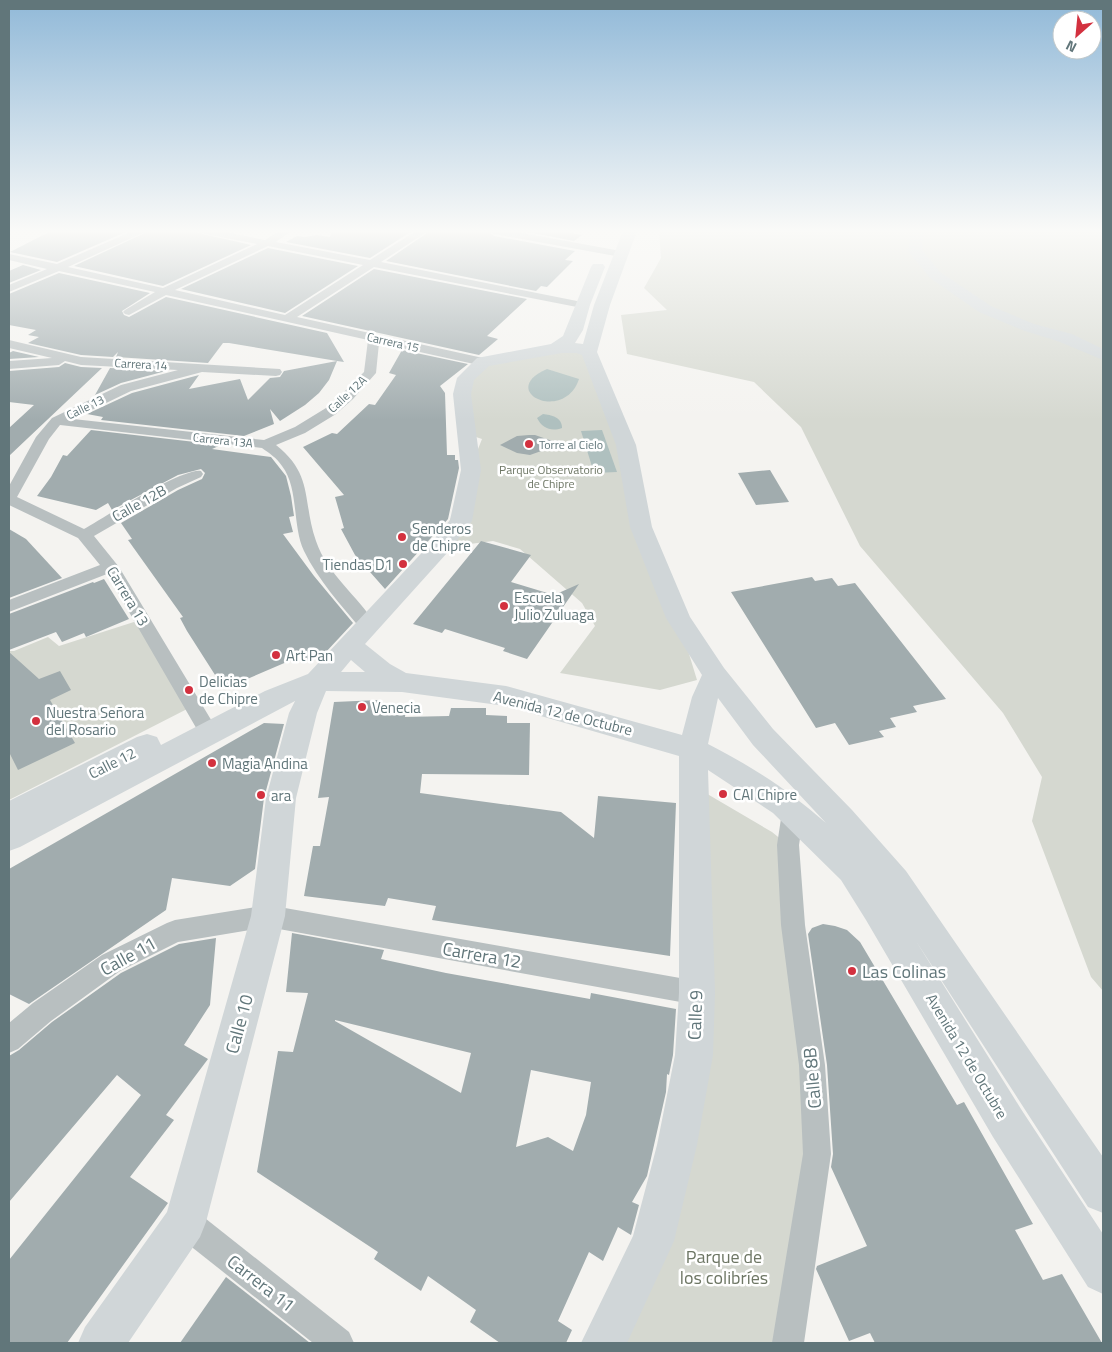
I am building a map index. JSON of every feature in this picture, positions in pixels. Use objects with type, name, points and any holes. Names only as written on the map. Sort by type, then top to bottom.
[{"type":"main road","points":[[556,349],[569,339],[575,330],[586,294]]},
{"type":"main road","points":[[606,294],[588,352],[626,445],[641,527],[678,618],[715,675],[763,738],[841,819],[895,881],[1103,1192]]},
{"type":"main road","points":[[963,294],[985,309],[1028,327],[1066,338],[1103,356]]},
{"type":"main road","points":[[317,682],[439,548],[461,521],[471,470],[462,394],[466,378],[483,362],[571,347],[588,352]]},
{"type":"main road","points":[[358,635],[381,671],[402,682]]},
{"type":"main road","name":"Calle 12","points":[[9,838],[358,635]]},
{"type":"main road","name":"Calle 9","points":[[604,1343],[653,1241],[677,1145],[694,1055],[697,993],[693,749],[705,697],[715,675]]},
{"type":"main road","name":"Calle 12","points":[[9,815],[205,725],[317,682]]},
{"type":"main road","name":"Avenida 12 de Octubre","points":[[317,682],[402,682],[506,696],[693,749],[733,770],[784,804],[852,870],[878,909],[1007,1123],[1103,1272]]},
{"type":"main road","name":"Calle 10","points":[[101,1343],[185,1222],[268,916],[282,798],[303,712],[317,682]]},
{"type":"street","points":[[129,312],[160,294]]},
{"type":"street","name":"Carrera 15","points":[[179,294],[483,362]]},
{"type":"street","points":[[288,318],[325,294]]},
{"type":"street","points":[[526,294],[582,305]]},
{"type":"street","name":"Calle 12A","points":[[266,444],[300,430],[330,411],[348,396],[370,373],[374,338]]},
{"type":"street","name":"Carrera 14","points":[[9,344],[80,361],[276,372]]},
{"type":"street","points":[[9,365],[80,361]]},
{"type":"street","name":"Calle 13","points":[[9,499],[43,437],[57,421],[126,388],[201,368]]},
{"type":"street","name":"Carrera 13A","points":[[57,421],[266,444],[288,462],[295,478],[312,551],[346,599],[358,635]]},
{"type":"street","name":"Calle 12B","points":[[84,534],[172,485],[196,474]]},
{"type":"street","name":"Carrera 13","points":[[9,499],[84,534],[111,567],[205,725]]},
{"type":"street","points":[[9,606],[111,567]]},
{"type":"street","name":"Calle 8B","points":[[788,1343],[817,1154],[812,1064],[793,925],[788,845],[793,812]]},
{"type":"street","name":"Carrera 12","points":[[268,916],[697,993]]},
{"type":"street","name":"Calle 11","points":[[9,1040],[42,1012],[110,963],[175,930],[268,916]]},
{"type":"street","name":"Carrera 11","points":[[185,1222],[338,1343]]},
{"type":"green space","points":[[650,294],[1103,294],[1103,991],[1091,977],[1032,821],[1042,777],[1003,713],[860,546],[801,427],[754,382],[627,354],[621,315],[667,310]]},
{"type":"green space","name":"Parque Observatorio de Chipre","points":[[546,351],[589,352],[697,680],[660,690],[560,673],[595,626],[582,603],[520,549],[493,541],[439,548],[482,439],[467,434],[462,394],[483,362]]},
{"type":"green space","points":[[137,621],[191,707],[9,800],[9,651],[14,651],[48,637],[59,646]]},
{"type":"green space","name":"Parque de los colibríes","points":[[692,785],[772,832],[788,845],[817,1154],[788,1343],[603,1343],[653,1241],[677,1145]]},
{"type":"shaded area","points":[[547,369],[579,379],[571,392],[560,400],[538,399],[531,394],[528,386],[533,378]]},
{"type":"shaded area","points":[[543,414],[558,419],[562,424],[562,428],[554,430],[544,427],[537,418]]},
{"type":"shaded area","points":[[602,430],[617,472],[594,473],[581,431]]},
{"type":"building","points":[[9,294],[148,294],[122,311],[124,315],[129,317],[166,297],[327,333],[344,362],[229,343],[223,343],[208,363],[116,357],[118,352],[113,357],[81,355],[28,343],[39,337],[28,335],[36,330],[9,325]]},
{"type":"building","points":[[203,294],[314,294],[285,313]]},
{"type":"building","points":[[336,294],[502,294],[527,299],[487,336],[498,339],[479,355],[302,316]]},
{"type":"building","points":[[402,350],[468,364],[440,386],[445,393],[447,455],[455,455],[459,468],[448,519],[385,589],[355,555],[341,529],[344,528],[335,497],[344,495],[303,447],[332,433],[337,434],[369,404],[375,405],[396,375],[389,373]]},
{"type":"building","points":[[13,351],[39,357],[9,359],[9,353]]},
{"type":"building","points":[[337,361],[329,380],[319,393],[305,405],[280,421],[270,409],[274,424],[244,436],[101,420],[103,417],[87,414],[132,393],[199,375],[189,389],[240,379],[248,400],[270,378],[280,377],[284,371]]},
{"type":"building","points":[[65,363],[81,367],[102,368],[9,456],[9,428],[34,405],[9,402],[9,371],[59,367]]},
{"type":"building","points":[[110,368],[166,371],[121,383],[95,395]]},
{"type":"building","points":[[91,430],[221,445],[212,449],[271,457],[286,476],[291,496],[294,516],[289,517],[293,532],[283,534],[314,576],[353,623],[325,653],[307,661],[303,655],[224,689],[187,631],[180,618],[183,617],[128,540],[132,539],[121,523],[178,490],[202,479],[205,473],[201,469],[178,475],[112,510],[108,503],[96,510],[37,496],[51,477],[63,455],[67,456]]},
{"type":"building","points":[[535,435],[561,444],[530,455],[517,453],[500,445],[517,436]]},
{"type":"building","points":[[770,470],[789,502],[756,505],[738,473]]},
{"type":"building","points":[[9,529],[26,539],[62,578],[9,598]]},
{"type":"building","name":"Escuela Julio Zuluaga","points":[[481,541],[531,555],[511,582],[554,595],[579,584],[527,659],[503,651],[505,648],[445,629],[442,633],[413,624]]},
{"type":"building","points":[[812,577],[815,581],[832,578],[838,586],[855,583],[946,699],[913,706],[917,712],[890,718],[896,727],[879,731],[884,737],[849,745],[835,723],[816,728],[731,592]]},
{"type":"building","points":[[104,579],[129,619],[86,637],[84,633],[62,642],[56,632],[9,650],[9,614]]},
{"type":"building","name":"Nuestra Señora del Rosario","points":[[9,652],[39,679],[60,671],[71,690],[50,700],[75,743],[18,770],[9,752]]},
{"type":"building","points":[[379,700],[378,709],[406,708],[405,717],[449,716],[451,708],[486,708],[486,715],[507,716],[507,723],[530,723],[529,775],[422,774],[420,793],[561,812],[594,838],[598,796],[676,803],[670,956],[432,920],[436,906],[388,898],[385,906],[304,896],[313,846],[320,846],[329,797],[318,798],[334,702]]},
{"type":"building","points":[[264,723],[284,724],[264,798],[255,869],[230,886],[172,878],[166,910],[29,1004],[9,994],[9,869]]},
{"type":"building","points":[[823,924],[847,930],[860,942],[957,1105],[964,1102],[1033,1224],[1015,1230],[1043,1280],[1062,1274],[1102,1343],[875,1343],[870,1333],[849,1341],[816,1269],[817,1266],[867,1246],[831,1167],[833,1154],[827,1065],[808,934],[812,928]]},
{"type":"building","points":[[292,933],[384,950],[381,959],[446,973],[590,999],[591,993],[676,1009],[673,1055],[669,1075],[667,1074],[666,1092],[647,1176],[632,1202],[639,1205],[631,1235],[618,1227],[603,1261],[589,1252],[558,1321],[572,1330],[566,1343],[500,1343],[470,1322],[476,1310],[428,1276],[421,1291],[374,1259],[378,1252],[257,1172],[278,1051],[293,1052],[308,993],[286,992]],"holes":[[[335,1021],[471,1053],[461,1093]],[[531,1070],[591,1082],[586,1115],[573,1151],[548,1137],[516,1147]]]},
{"type":"building","points":[[216,938],[210,1005],[184,1045],[208,1059],[166,1115],[174,1120],[130,1177],[168,1203],[67,1343],[9,1343],[9,1260],[141,1095],[117,1075],[9,1202],[9,1056],[52,1022],[121,973],[179,944]]},
{"type":"building","points":[[226,1277],[310,1343],[180,1343]]},
{"type":"place","name":"Torre al Cielo","points":[[529,444]]},
{"type":"place","name":"Senderos de Chipre","points":[[402,537]]},
{"type":"place","name":"Tiendas D1","points":[[403,564]]},
{"type":"place","name":"Escuela Julio Zuluaga","points":[[504,606]]},
{"type":"place","name":"Art Pan","points":[[276,655]]},
{"type":"place","name":"Delicias de Chipre","points":[[189,690]]},
{"type":"place","name":"Venecia","points":[[362,707]]},
{"type":"place","name":"Nuestra Señora del Rosario","points":[[36,721]]},
{"type":"place","name":"Magia Andina","points":[[212,763]]},
{"type":"place","name":"CAI Chipre","points":[[723,794]]},
{"type":"place","name":"ara","points":[[261,795]]},
{"type":"place","name":"Las Colinas","points":[[852,971]]}]
